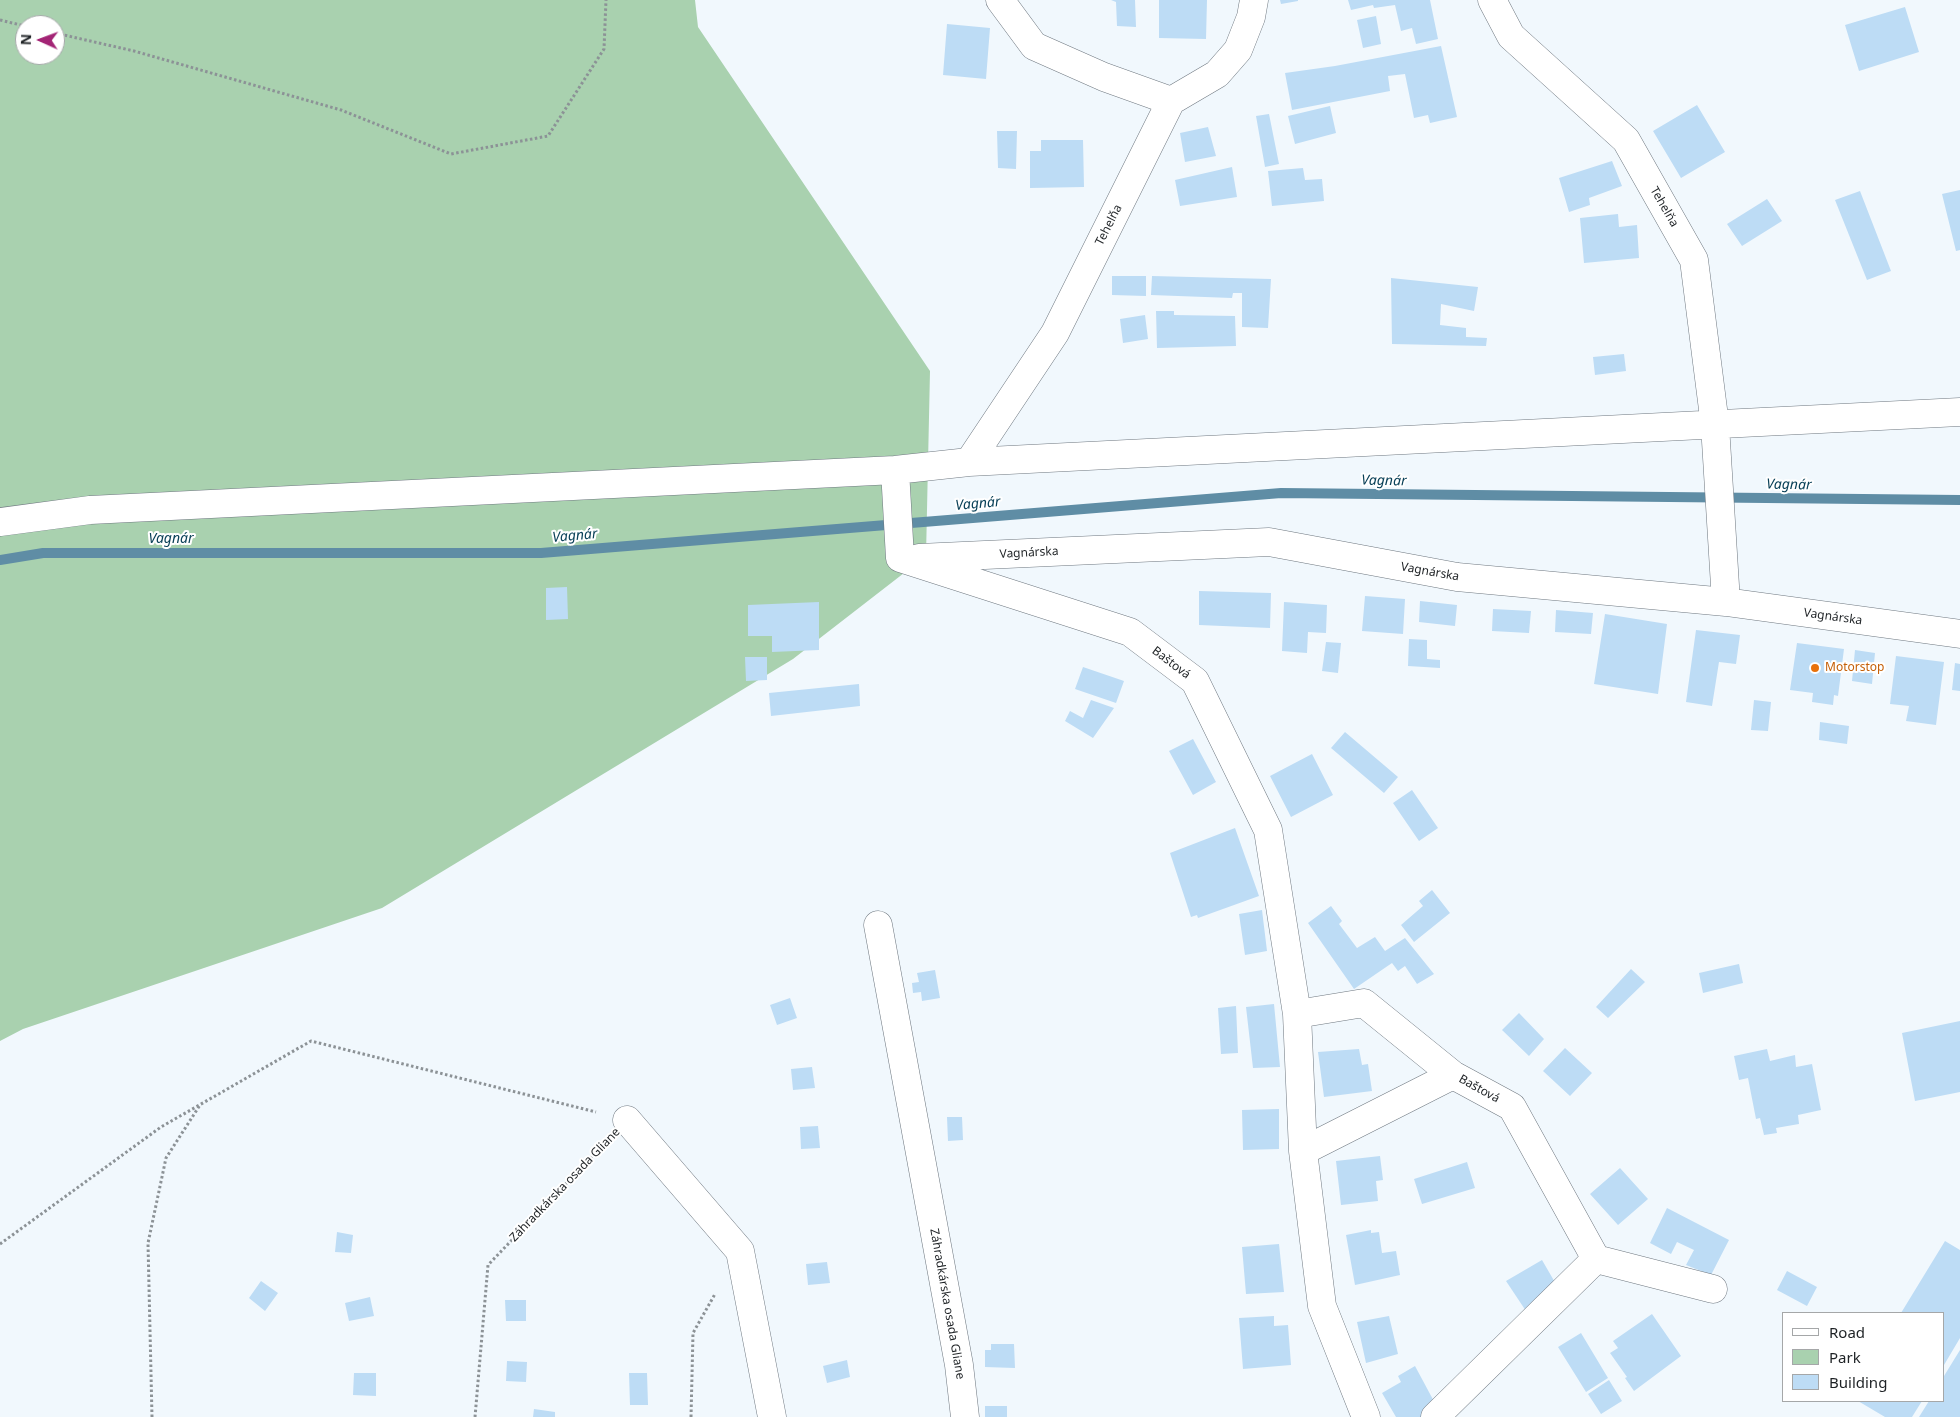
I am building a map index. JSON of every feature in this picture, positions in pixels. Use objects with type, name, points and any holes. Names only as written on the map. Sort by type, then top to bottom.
[{"type":"street","points":[[1000,0],[1034,46],[1104,77],[1171,102],[1217,74],[1238,50],[1251,17],[1254,0]]},
{"type":"street","name":"Tehelňa","points":[[1492,0],[1511,36],[1626,140],[1694,260],[1714,425],[1726,602]]},
{"type":"street","name":"Tehelňa","points":[[969,462],[1055,332],[1171,102]]},
{"type":"street","points":[[0,522],[90,510],[894,470],[969,462],[1960,412]]},
{"type":"street","points":[[894,470],[900,545]]},
{"type":"street","name":"Vagnárska","points":[[900,545],[1269,542],[1456,577],[1726,602],[1960,634]]},
{"type":"street","name":"Baštová","points":[[900,545],[1130,632],[1195,681],[1268,830],[1297,1014],[1302,1151],[1322,1306],[1366,1417]]},
{"type":"street","name":"Záhradkárska osada Gliane","points":[[878,925],[959,1365],[965,1417]]},
{"type":"street","name":"Baštová","points":[[1297,1014],[1364,1003],[1453,1075],[1512,1107],[1596,1259]]},
{"type":"street","points":[[1302,1151],[1453,1075]]},
{"type":"street","name":"Záhradkárska osada Gliane","points":[[627,1120],[740,1251],[772,1417]]},
{"type":"street","points":[[1435,1417],[1596,1259],[1713,1289]]},
{"type":"path","points":[[65,35],[134,50],[341,110],[451,154],[548,136],[604,50],[606,0]]},
{"type":"path","points":[[0,20],[15,24]]},
{"type":"path","points":[[0,1244],[161,1127],[310,1041],[627,1120]]},
{"type":"path","points":[[152,1417],[148,1243],[166,1158],[200,1105]]},
{"type":"path","name":"Záhradkárska osada Gliane","points":[[475,1417],[488,1265],[627,1120]]},
{"type":"path","points":[[691,1417],[693,1333],[740,1251]]},
{"type":"green space","points":[[0,0],[695,0],[698,27],[930,371],[926,556],[793,659],[382,908],[23,1029],[0,1041]]},
{"type":"building","points":[[1111,0],[1135,0],[1136,27],[1117,26],[1116,2]]},
{"type":"building","points":[[1159,0],[1207,0],[1206,39],[1159,38]]},
{"type":"building","points":[[1280,0],[1298,0],[1298,1],[1281,4]]},
{"type":"building","points":[[1348,0],[1430,0],[1438,39],[1416,44],[1412,28],[1401,31],[1395,5],[1374,8],[1373,5],[1351,10]]},
{"type":"building","points":[[1905,7],[1919,52],[1859,71],[1845,25]]},
{"type":"building","points":[[1376,16],[1381,44],[1363,48],[1357,20]]},
{"type":"building","points":[[947,24],[990,28],[986,79],[943,75]]},
{"type":"building","points":[[1441,46],[1457,117],[1430,123],[1428,115],[1414,118],[1405,74],[1388,76],[1390,91],[1292,110],[1285,73],[1335,66]]},
{"type":"building","points":[[1697,105],[1725,152],[1681,178],[1653,131]]},
{"type":"building","points":[[1330,106],[1336,133],[1295,144],[1288,116]]},
{"type":"building","points":[[1269,114],[1279,164],[1265,167],[1256,116]]},
{"type":"building","points":[[1208,127],[1216,156],[1185,162],[1180,133]]},
{"type":"building","points":[[997,131],[1017,131],[1016,169],[998,168]]},
{"type":"building","points":[[1041,140],[1083,140],[1084,187],[1030,188],[1030,151],[1041,151]]},
{"type":"building","points":[[1612,161],[1622,186],[1589,198],[1590,205],[1569,212],[1559,178]]},
{"type":"building","points":[[1232,167],[1237,197],[1180,206],[1175,180]]},
{"type":"building","points":[[1303,168],[1305,180],[1322,179],[1324,201],[1272,206],[1268,171]]},
{"type":"building","points":[[1960,190],[1960,250],[1956,251],[1942,194]]},
{"type":"building","points":[[1860,191],[1891,271],[1867,280],[1835,200]]},
{"type":"building","points":[[1767,199],[1782,221],[1742,246],[1727,224]]},
{"type":"building","points":[[1618,214],[1619,227],[1637,225],[1639,258],[1584,263],[1580,218]]},
{"type":"building","points":[[1112,276],[1146,276],[1146,296],[1112,295]]},
{"type":"building","points":[[1152,276],[1271,279],[1268,328],[1242,327],[1242,293],[1233,293],[1232,298],[1151,295]]},
{"type":"building","points":[[1391,278],[1478,287],[1474,311],[1441,304],[1440,325],[1466,328],[1466,337],[1487,338],[1486,346],[1392,344]]},
{"type":"building","points":[[1156,311],[1174,311],[1174,315],[1235,316],[1236,346],[1157,348]]},
{"type":"building","points":[[1145,315],[1148,339],[1123,343],[1120,319]]},
{"type":"building","points":[[1624,354],[1626,371],[1595,375],[1593,357]]},
{"type":"building","points":[[567,587],[568,619],[546,620],[546,588]]},
{"type":"building","points":[[1199,591],[1271,593],[1270,628],[1199,625]]},
{"type":"building","points":[[1365,596],[1405,599],[1403,634],[1362,631]]},
{"type":"building","points":[[1420,601],[1457,605],[1455,626],[1419,622]]},
{"type":"building","points":[[819,602],[819,650],[772,652],[772,636],[748,636],[748,605]]},
{"type":"building","points":[[1284,602],[1327,605],[1326,633],[1308,632],[1307,653],[1282,651]]},
{"type":"building","points":[[1493,609],[1531,611],[1529,633],[1492,631]]},
{"type":"building","points":[[1556,610],[1593,613],[1591,634],[1555,632]]},
{"type":"building","points":[[1605,614],[1667,624],[1658,694],[1594,684]]},
{"type":"building","points":[[1696,630],[1740,635],[1736,664],[1719,662],[1712,706],[1686,702]]},
{"type":"building","points":[[1409,639],[1427,640],[1427,659],[1440,660],[1440,668],[1408,666]]},
{"type":"building","points":[[1326,642],[1341,643],[1338,673],[1322,671]]},
{"type":"building","points":[[1797,643],[1844,649],[1838,696],[1834,695],[1833,705],[1812,702],[1813,693],[1790,690]]},
{"type":"building","points":[[1855,650],[1875,653],[1872,684],[1852,681]]},
{"type":"building","points":[[1896,656],[1944,662],[1936,725],[1906,721],[1909,706],[1890,704]]},
{"type":"building","points":[[745,657],[767,657],[767,680],[746,681]]},
{"type":"building","points":[[1955,663],[1960,664],[1960,691],[1952,690]]},
{"type":"building","points":[[1083,667],[1124,681],[1116,703],[1075,689]]},
{"type":"building","points":[[859,684],[860,706],[771,716],[769,693]]},
{"type":"building","points":[[1091,700],[1114,708],[1093,738],[1065,721],[1070,711],[1083,718]]},
{"type":"building","points":[[1754,700],[1771,702],[1768,731],[1751,730]]},
{"type":"building","points":[[1820,722],[1849,726],[1847,744],[1819,740]]},
{"type":"building","points":[[1345,732],[1398,777],[1384,793],[1331,748]]},
{"type":"building","points":[[1193,739],[1216,782],[1193,795],[1169,751]]},
{"type":"building","points":[[1312,754],[1333,795],[1291,817],[1270,776]]},
{"type":"building","points":[[1412,790],[1438,828],[1419,841],[1393,803]]},
{"type":"building","points":[[1235,828],[1259,896],[1198,918],[1197,915],[1191,917],[1170,853]]},
{"type":"building","points":[[1432,890],[1450,913],[1414,942],[1401,925],[1423,906],[1419,901]]},
{"type":"building","points":[[1331,906],[1342,921],[1339,924],[1357,948],[1375,937],[1385,951],[1405,938],[1434,974],[1417,984],[1405,966],[1398,971],[1392,963],[1354,989],[1308,923]]},
{"type":"building","points":[[1262,910],[1267,951],[1245,955],[1239,914]]},
{"type":"building","points":[[1739,964],[1743,983],[1703,993],[1699,973]]},
{"type":"building","points":[[1631,969],[1645,982],[1608,1018],[1596,1007]]},
{"type":"building","points":[[935,970],[940,998],[922,1001],[921,992],[913,993],[912,983],[919,982],[917,973]]},
{"type":"building","points":[[790,998],[797,1018],[777,1025],[770,1005]]},
{"type":"building","points":[[1274,1004],[1280,1067],[1253,1068],[1246,1007]]},
{"type":"building","points":[[1236,1006],[1238,1053],[1221,1054],[1218,1008]]},
{"type":"building","points":[[1519,1013],[1544,1039],[1529,1056],[1502,1030]]},
{"type":"building","points":[[1960,1021],[1960,1092],[1915,1101],[1902,1033]]},
{"type":"building","points":[[1565,1048],[1592,1073],[1570,1096],[1543,1071]]},
{"type":"building","points":[[1359,1049],[1362,1065],[1368,1064],[1372,1091],[1324,1097],[1318,1052]]},
{"type":"building","points":[[1767,1049],[1770,1061],[1795,1055],[1796,1067],[1812,1064],[1821,1110],[1798,1115],[1799,1124],[1776,1128],[1777,1133],[1764,1135],[1760,1118],[1756,1119],[1748,1078],[1739,1080],[1734,1056]]},
{"type":"building","points":[[812,1067],[815,1088],[793,1090],[791,1069]]},
{"type":"building","points":[[1279,1109],[1279,1149],[1243,1150],[1242,1110]]},
{"type":"building","points":[[947,1117],[962,1117],[963,1140],[948,1141]]},
{"type":"building","points":[[818,1126],[820,1148],[801,1149],[800,1127]]},
{"type":"building","points":[[1380,1156],[1383,1180],[1376,1181],[1378,1201],[1341,1205],[1336,1161]]},
{"type":"building","points":[[1467,1162],[1475,1188],[1422,1204],[1414,1179]]},
{"type":"building","points":[[1620,1168],[1648,1199],[1618,1225],[1590,1194]]},
{"type":"building","points":[[1667,1208],[1729,1240],[1711,1275],[1686,1265],[1694,1250],[1677,1242],[1671,1254],[1650,1243]]},
{"type":"building","points":[[1371,1230],[1371,1233],[1379,1232],[1382,1253],[1396,1251],[1400,1275],[1355,1285],[1346,1235]]},
{"type":"building","points":[[337,1232],[353,1235],[351,1253],[335,1252]]},
{"type":"building","points":[[1945,1241],[1960,1250],[1960,1338],[1945,1363],[1945,1312],[1902,1312]]},
{"type":"building","points":[[1279,1244],[1284,1292],[1246,1294],[1242,1247]]},
{"type":"building","points":[[1542,1260],[1560,1291],[1526,1311],[1506,1281]]},
{"type":"building","points":[[827,1262],[830,1283],[808,1285],[806,1264]]},
{"type":"building","points":[[1787,1271],[1817,1287],[1807,1306],[1777,1290]]},
{"type":"building","points":[[261,1281],[278,1293],[265,1311],[249,1298]]},
{"type":"building","points":[[370,1297],[374,1316],[349,1321],[345,1303]]},
{"type":"building","points":[[505,1300],[526,1300],[526,1321],[506,1321]]},
{"type":"building","points":[[1652,1314],[1681,1356],[1634,1391],[1625,1378],[1627,1377],[1610,1353],[1618,1348],[1613,1341]]},
{"type":"building","points":[[1274,1316],[1274,1326],[1288,1325],[1291,1365],[1243,1369],[1239,1318]]},
{"type":"building","points":[[1389,1316],[1398,1354],[1366,1363],[1357,1322]]},
{"type":"building","points":[[1581,1333],[1608,1378],[1586,1392],[1558,1347]]},
{"type":"building","points":[[991,1344],[1014,1344],[1015,1368],[985,1367],[985,1350],[991,1350]]},
{"type":"building","points":[[1960,1350],[1960,1417],[1919,1417],[1928,1402],[1945,1402],[1945,1374]]},
{"type":"building","points":[[847,1360],[850,1377],[827,1383],[823,1366]]},
{"type":"building","points":[[507,1361],[527,1362],[526,1382],[506,1381]]},
{"type":"building","points":[[1415,1366],[1437,1407],[1422,1417],[1396,1417],[1382,1393],[1401,1382],[1398,1376]]},
{"type":"building","points":[[354,1373],[376,1373],[376,1396],[353,1395]]},
{"type":"building","points":[[629,1373],[647,1373],[648,1405],[630,1405]]},
{"type":"building","points":[[1609,1380],[1622,1401],[1601,1414],[1588,1394]]},
{"type":"building","points":[[1860,1402],[1921,1402],[1912,1417],[1885,1417]]},
{"type":"building","points":[[985,1406],[1007,1406],[1007,1417],[985,1417]]},
{"type":"building","points":[[534,1409],[555,1412],[555,1417],[533,1417]]},
{"type":"waterway","name":"Vagnár","points":[[0,560],[43,553],[541,553],[1281,493],[1960,500]]},
{"type":"place","name":"Motorstop","points":[[1815,668]]}]
